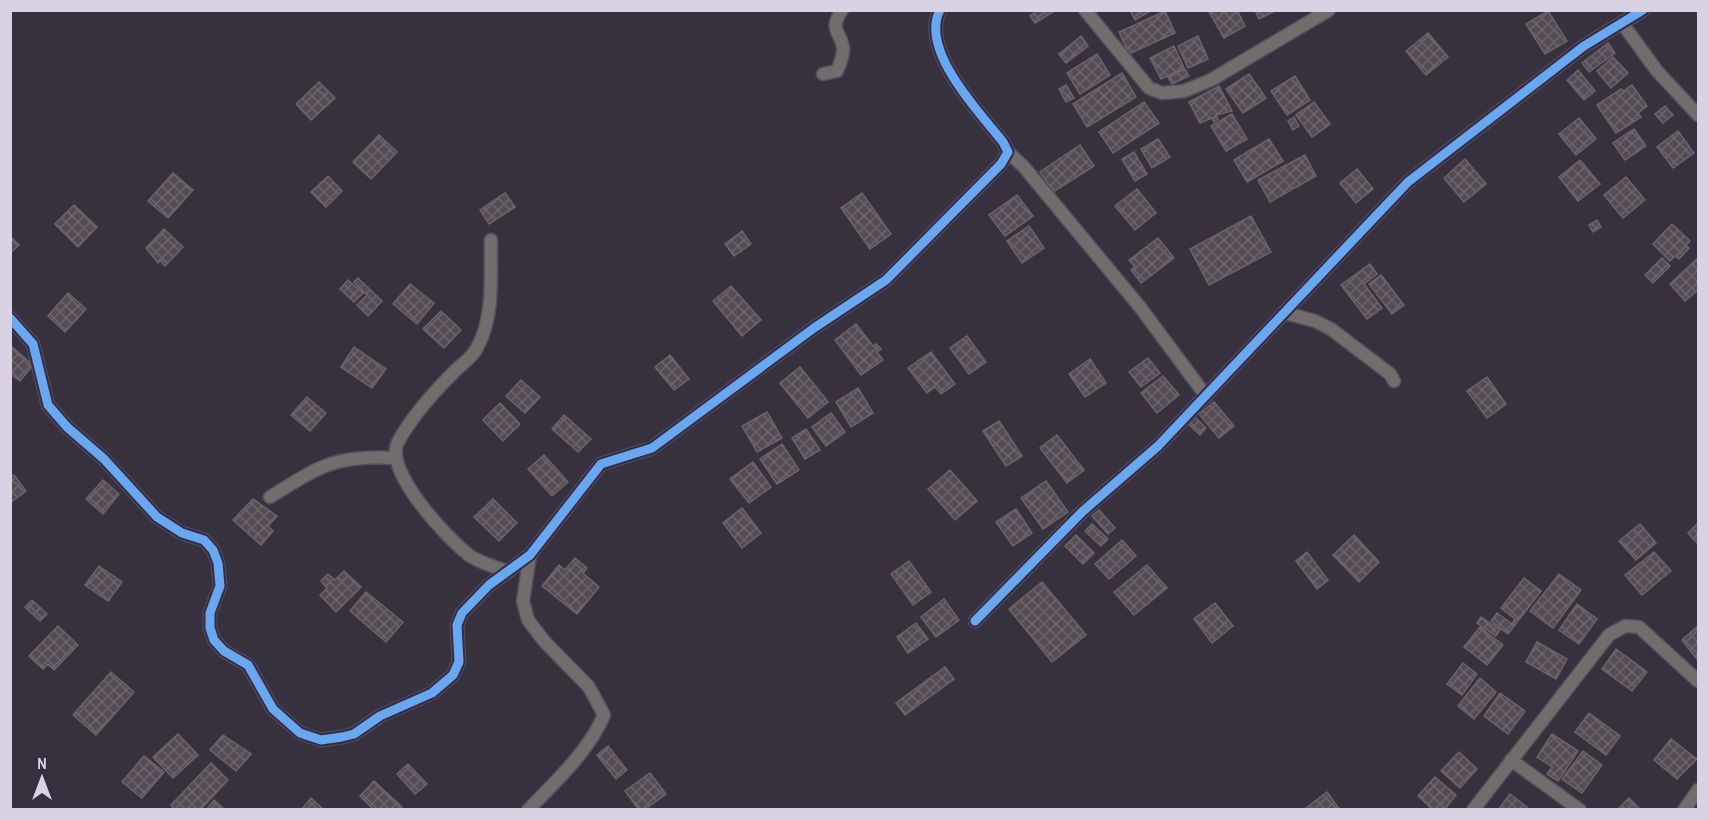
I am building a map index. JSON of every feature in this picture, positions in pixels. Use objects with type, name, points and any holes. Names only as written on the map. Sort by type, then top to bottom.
[{"type":"street","points":[[823,74],[837,71],[841,61],[843,47],[836,33],[835,21],[842,10]]},
{"type":"street","points":[[940,10],[936,18],[937,33],[940,49],[952,76],[1003,142],[1008,152],[1024,167],[1140,307],[1206,396]]},
{"type":"street","points":[[1085,10],[1149,88],[1162,93],[1184,91],[1211,80],[1329,10]]},
{"type":"street","points":[[975,621],[1082,512],[1158,446],[1286,314],[1408,182],[1584,46],[1643,10]]},
{"type":"street","points":[[1622,23],[1657,71],[1698,115]]},
{"type":"street","points":[[10,318],[33,344],[48,405],[67,427],[104,459],[157,517],[182,533],[204,540],[213,550],[218,563],[220,586],[210,613],[210,628],[214,640],[224,651],[248,665],[273,710],[300,733],[321,740],[354,734],[380,716],[432,693],[453,675],[459,662],[457,625],[462,613],[489,585],[530,555],[602,464],[652,447],[814,328],[886,280],[1001,164],[1008,152]]},
{"type":"street","points":[[491,240],[490,308],[485,332],[476,351],[427,400],[397,444],[395,458],[413,493],[442,531],[472,557],[508,572]]},
{"type":"street","points":[[1286,314],[1316,321],[1331,329],[1390,374],[1394,381]]},
{"type":"street","points":[[270,497],[321,466],[358,456],[395,458]]},
{"type":"street","points":[[528,810],[554,783],[598,729],[604,715],[589,687],[544,641],[528,620],[523,601],[530,555]]},
{"type":"street","points":[[1473,810],[1609,635],[1624,626],[1639,627],[1698,681]]},
{"type":"street","points":[[1511,760],[1580,810]]},
{"type":"street","points":[[1684,810],[1698,790]]},
{"type":"building","points":[[1038,10],[1056,10],[1035,23],[1030,16]]},
{"type":"building","points":[[1130,10],[1152,10],[1135,20]]},
{"type":"building","points":[[1208,10],[1237,10],[1245,26],[1224,38]]},
{"type":"building","points":[[1255,10],[1277,10],[1259,19]]},
{"type":"building","points":[[1165,11],[1175,33],[1129,54],[1119,32]]},
{"type":"building","points":[[1548,11],[1567,41],[1545,54],[1526,24]]},
{"type":"building","points":[[1428,33],[1448,57],[1426,75],[1406,51]]},
{"type":"building","points":[[1081,36],[1088,46],[1066,63],[1059,54]]},
{"type":"building","points":[[1198,36],[1208,59],[1188,68],[1178,46]]},
{"type":"building","points":[[1608,43],[1615,53],[1589,72],[1582,63]]},
{"type":"building","points":[[1174,46],[1184,68],[1161,79],[1150,58]]},
{"type":"building","points":[[1097,54],[1110,75],[1080,94],[1067,73]]},
{"type":"building","points":[[1613,57],[1628,73],[1611,88],[1597,71]]},
{"type":"building","points":[[1185,69],[1189,76],[1172,84],[1168,77]]},
{"type":"building","points":[[1578,70],[1595,91],[1584,100],[1567,80]]},
{"type":"building","points":[[1122,73],[1136,97],[1087,127],[1073,104]]},
{"type":"building","points":[[1249,74],[1266,98],[1243,113],[1226,89]]},
{"type":"building","points":[[1295,76],[1310,100],[1287,115],[1271,91]]},
{"type":"building","points":[[319,82],[335,98],[311,120],[296,104]]},
{"type":"building","points":[[1066,85],[1074,98],[1066,102],[1059,89]]},
{"type":"building","points":[[1632,85],[1647,106],[1638,113],[1641,117],[1616,133],[1597,105],[1621,89],[1623,91]]},
{"type":"building","points":[[1219,86],[1232,111],[1216,115],[1218,119],[1214,122],[1212,118],[1200,123],[1189,102]]},
{"type":"building","points":[[1144,102],[1159,123],[1113,153],[1099,132]]},
{"type":"building","points":[[1314,102],[1330,124],[1312,137],[1296,115]]},
{"type":"building","points":[[1665,106],[1673,115],[1663,123],[1655,114]]},
{"type":"building","points":[[1232,114],[1247,139],[1226,151],[1211,126]]},
{"type":"building","points":[[1294,117],[1299,126],[1293,130],[1288,121]]},
{"type":"building","points":[[1579,118],[1596,139],[1576,155],[1559,134]]},
{"type":"building","points":[[1634,129],[1646,146],[1625,160],[1613,143]]},
{"type":"building","points":[[1678,131],[1694,153],[1673,168],[1657,147]]},
{"type":"building","points":[[379,135],[397,152],[371,179],[353,162]]},
{"type":"building","points":[[1158,139],[1170,157],[1152,168],[1141,149]]},
{"type":"building","points":[[1269,139],[1283,161],[1247,182],[1234,160]]},
{"type":"building","points":[[1080,145],[1094,166],[1053,192],[1040,172]]},
{"type":"building","points":[[1134,152],[1147,174],[1135,181],[1122,159]]},
{"type":"building","points":[[1305,155],[1316,176],[1270,202],[1258,180]]},
{"type":"building","points":[[1465,159],[1486,184],[1464,202],[1444,178]]},
{"type":"building","points":[[1580,160],[1600,184],[1578,201],[1559,177]]},
{"type":"building","points":[[1357,169],[1373,189],[1356,203],[1340,183]]},
{"type":"building","points":[[173,173],[193,190],[168,218],[148,201]]},
{"type":"building","points":[[328,176],[342,191],[326,207],[311,192]]},
{"type":"building","points":[[1626,177],[1645,200],[1623,218],[1604,195]]},
{"type":"building","points":[[1137,189],[1156,213],[1135,230],[1115,206]]},
{"type":"building","points":[[505,193],[515,207],[489,224],[480,210]]},
{"type":"building","points":[[862,193],[891,234],[870,249],[841,208]]},
{"type":"building","points":[[1017,195],[1033,216],[1005,236],[989,215]]},
{"type":"building","points":[[74,205],[97,227],[78,247],[55,224]]},
{"type":"building","points":[[1251,216],[1271,252],[1209,285],[1190,249]]},
{"type":"building","points":[[1597,220],[1601,227],[1593,232],[1589,225]]},
{"type":"building","points":[[1672,224],[1690,241],[1686,245],[1689,248],[1679,259],[1675,256],[1670,261],[1653,244]]},
{"type":"building","points":[[1029,226],[1044,248],[1022,263],[1007,241]]},
{"type":"building","points":[[164,229],[183,247],[165,266],[160,260],[158,263],[146,248]]},
{"type":"building","points":[[742,231],[751,244],[734,256],[725,244]]},
{"type":"building","points":[[10,236],[19,245],[10,253]]},
{"type":"building","points":[[1158,238],[1174,258],[1141,283],[1131,270],[1135,267],[1129,260]]},
{"type":"building","points":[[1662,258],[1670,266],[1653,283],[1645,275]]},
{"type":"building","points":[[1698,258],[1698,290],[1685,301],[1670,284]]},
{"type":"building","points":[[1370,264],[1377,274],[1364,284],[1382,308],[1367,319],[1341,285]]},
{"type":"building","points":[[1381,275],[1404,305],[1392,314],[1369,284]]},
{"type":"building","points":[[358,278],[382,301],[368,316],[357,305],[367,295],[354,282]]},
{"type":"building","points":[[348,280],[363,293],[354,302],[340,289]]},
{"type":"building","points":[[410,284],[434,303],[417,324],[393,304]]},
{"type":"building","points":[[731,286],[761,320],[742,336],[713,301]]},
{"type":"building","points":[[68,293],[86,309],[65,332],[48,316]]},
{"type":"building","points":[[441,311],[461,330],[444,348],[423,329]]},
{"type":"building","points":[[856,324],[873,346],[876,344],[881,349],[877,352],[883,360],[861,375],[835,340]]},
{"type":"building","points":[[967,336],[986,362],[969,374],[950,348]]},
{"type":"building","points":[[12,347],[33,365],[20,381],[10,374]]},
{"type":"building","points":[[354,347],[386,369],[372,388],[341,367]]},
{"type":"building","points":[[931,352],[955,384],[941,394],[935,387],[927,393],[908,368]]},
{"type":"building","points":[[670,355],[689,379],[674,390],[655,367]]},
{"type":"building","points":[[1148,358],[1160,373],[1141,387],[1129,372]]},
{"type":"building","points":[[1090,359],[1106,383],[1085,397],[1069,374]]},
{"type":"building","points":[[800,367],[828,402],[808,418],[780,383]]},
{"type":"building","points":[[1163,376],[1179,395],[1157,413],[1141,393]]},
{"type":"building","points":[[1487,377],[1506,404],[1487,418],[1467,391]]},
{"type":"building","points":[[521,380],[540,397],[525,413],[506,396]]},
{"type":"building","points":[[858,388],[873,413],[851,427],[836,402]]},
{"type":"building","points":[[307,397],[326,413],[310,431],[291,415]]},
{"type":"building","points":[[1214,402],[1234,426],[1219,438],[1199,414]]},
{"type":"building","points":[[500,403],[520,424],[503,441],[483,420]]},
{"type":"building","points":[[767,412],[782,438],[757,452],[742,426]]},
{"type":"building","points":[[831,413],[845,432],[826,446],[812,427]]},
{"type":"building","points":[[564,415],[591,439],[578,452],[552,429]]},
{"type":"building","points":[[1193,415],[1206,428],[1200,435],[1186,422]]},
{"type":"building","points":[[999,421],[1022,456],[1006,466],[983,431]]},
{"type":"building","points":[[806,429],[820,450],[805,459],[792,438]]},
{"type":"building","points":[[1057,435],[1084,470],[1067,483],[1040,448]]},
{"type":"building","points":[[782,444],[799,470],[777,484],[760,459]]},
{"type":"building","points":[[544,455],[568,482],[552,496],[528,469]]},
{"type":"building","points":[[753,462],[771,487],[749,503],[730,479]]},
{"type":"building","points":[[950,470],[977,501],[955,520],[928,489]]},
{"type":"building","points":[[14,475],[26,491],[10,503],[10,477]]},
{"type":"building","points":[[103,480],[119,494],[103,514],[86,499]]},
{"type":"building","points":[[1046,481],[1068,512],[1043,529],[1021,498]]},
{"type":"building","points":[[253,499],[277,516],[268,526],[273,531],[261,545],[233,520]]},
{"type":"building","points":[[493,499],[517,523],[499,541],[474,517]]},
{"type":"building","points":[[742,508],[761,533],[742,548],[723,523]]},
{"type":"building","points":[[1016,509],[1032,533],[1013,546],[996,522]]},
{"type":"building","points":[[1099,510],[1115,528],[1108,534],[1092,516]]},
{"type":"building","points":[[1698,523],[1698,544],[1688,533]]},
{"type":"building","points":[[1092,524],[1108,539],[1101,546],[1085,531]]},
{"type":"building","points":[[1640,524],[1656,543],[1636,560],[1619,541]]},
{"type":"building","points":[[1076,535],[1094,553],[1083,564],[1065,546]]},
{"type":"building","points":[[1354,535],[1379,562],[1359,582],[1333,555]]},
{"type":"building","points":[[1122,540],[1136,556],[1109,579],[1095,564]]},
{"type":"building","points":[[1307,552],[1328,580],[1317,589],[1296,561]]},
{"type":"building","points":[[1654,552],[1671,571],[1642,595],[1625,575]]},
{"type":"building","points":[[575,558],[587,568],[583,573],[599,587],[577,614],[542,586],[559,565],[565,570]]},
{"type":"building","points":[[909,561],[931,592],[913,605],[891,574]]},
{"type":"building","points":[[1147,565],[1167,588],[1134,615],[1114,592]]},
{"type":"building","points":[[99,566],[122,582],[108,601],[85,585]]},
{"type":"building","points":[[344,571],[361,587],[336,612],[320,595],[327,588],[321,581],[328,574],[335,580]]},
{"type":"building","points":[[1559,574],[1581,590],[1553,628],[1530,611]]},
{"type":"building","points":[[1524,578],[1541,591],[1508,634],[1491,621],[1497,613],[1512,624],[1515,619],[1501,608]]},
{"type":"building","points":[[1042,582],[1086,635],[1052,662],[1009,609]]},
{"type":"building","points":[[366,592],[403,622],[386,642],[350,611]]},
{"type":"building","points":[[944,599],[959,620],[936,637],[921,617]]},
{"type":"building","points":[[32,600],[47,614],[40,621],[25,607]]},
{"type":"building","points":[[1215,603],[1233,626],[1212,643],[1194,619]]},
{"type":"building","points":[[1577,604],[1597,619],[1579,644],[1559,630]]},
{"type":"building","points":[[1481,617],[1500,630],[1496,636],[1477,623]]},
{"type":"building","points":[[916,623],[928,639],[908,653],[897,637]]},
{"type":"building","points":[[58,626],[78,645],[54,670],[48,664],[43,669],[29,656]]},
{"type":"building","points":[[1698,626],[1698,660],[1682,640]]},
{"type":"building","points":[[1480,627],[1503,645],[1487,665],[1464,647]]},
{"type":"building","points":[[1537,642],[1567,659],[1556,679],[1526,662]]},
{"type":"building","points":[[1616,649],[1647,672],[1632,691],[1602,669]]},
{"type":"building","points":[[1463,663],[1477,674],[1462,695],[1447,684]]},
{"type":"building","points":[[945,667],[954,679],[905,715],[896,703]]},
{"type":"building","points":[[111,672],[134,692],[96,735],[73,715]]},
{"type":"building","points":[[1480,678],[1496,692],[1474,719],[1458,706]]},
{"type":"building","points":[[1500,693],[1525,711],[1508,734],[1484,716]]},
{"type":"building","points":[[1589,713],[1620,736],[1606,755],[1575,732]]},
{"type":"building","points":[[178,734],[198,755],[173,778],[153,757]]},
{"type":"building","points":[[1552,734],[1578,751],[1558,781],[1547,774],[1552,767],[1537,757]]},
{"type":"building","points":[[223,735],[251,754],[236,771],[210,750]]},
{"type":"building","points":[[1671,739],[1697,759],[1677,779],[1654,760]]},
{"type":"building","points":[[608,746],[627,770],[616,779],[597,755]]},
{"type":"building","points":[[1583,751],[1602,765],[1582,793],[1562,779]]},
{"type":"building","points":[[1459,752],[1477,769],[1460,788],[1441,771]]},
{"type":"building","points":[[144,756],[164,772],[142,798],[122,782]]},
{"type":"building","points":[[211,763],[228,780],[200,810],[175,810],[171,805]]},
{"type":"building","points":[[408,764],[427,784],[415,794],[397,774]]},
{"type":"building","points":[[650,773],[666,794],[644,810],[639,810],[625,791]]},
{"type":"building","points":[[1435,777],[1456,795],[1444,810],[1433,810],[1418,796]]},
{"type":"building","points":[[374,781],[402,807],[400,810],[374,810],[360,796]]},
{"type":"building","points":[[1327,792],[1340,810],[1307,810],[1306,808]]},
{"type":"building","points":[[1510,794],[1528,808],[1527,810],[1498,810]]},
{"type":"building","points":[[311,798],[324,810],[301,810]]},
{"type":"building","points":[[1629,798],[1641,810],[1617,810]]},
{"type":"building","points":[[214,800],[225,810],[206,810]]},
{"type":"cycle path","points":[[10,318],[33,344],[48,405],[67,427],[104,459],[157,517],[182,533],[204,540],[213,550],[218,563],[220,586],[210,613],[210,628],[214,640],[224,651],[248,665],[273,709],[300,733],[321,740],[354,734],[380,716],[432,693],[453,675],[459,662],[457,625],[462,613],[489,585],[530,555],[601,464],[652,448],[814,328],[886,280],[1001,164],[1008,152],[1003,142],[967,98],[945,62],[938,43],[936,26],[940,10]]},
{"type":"cycle path","points":[[975,621],[1082,512],[1158,446],[1408,182],[1584,46],[1643,10]]}]
